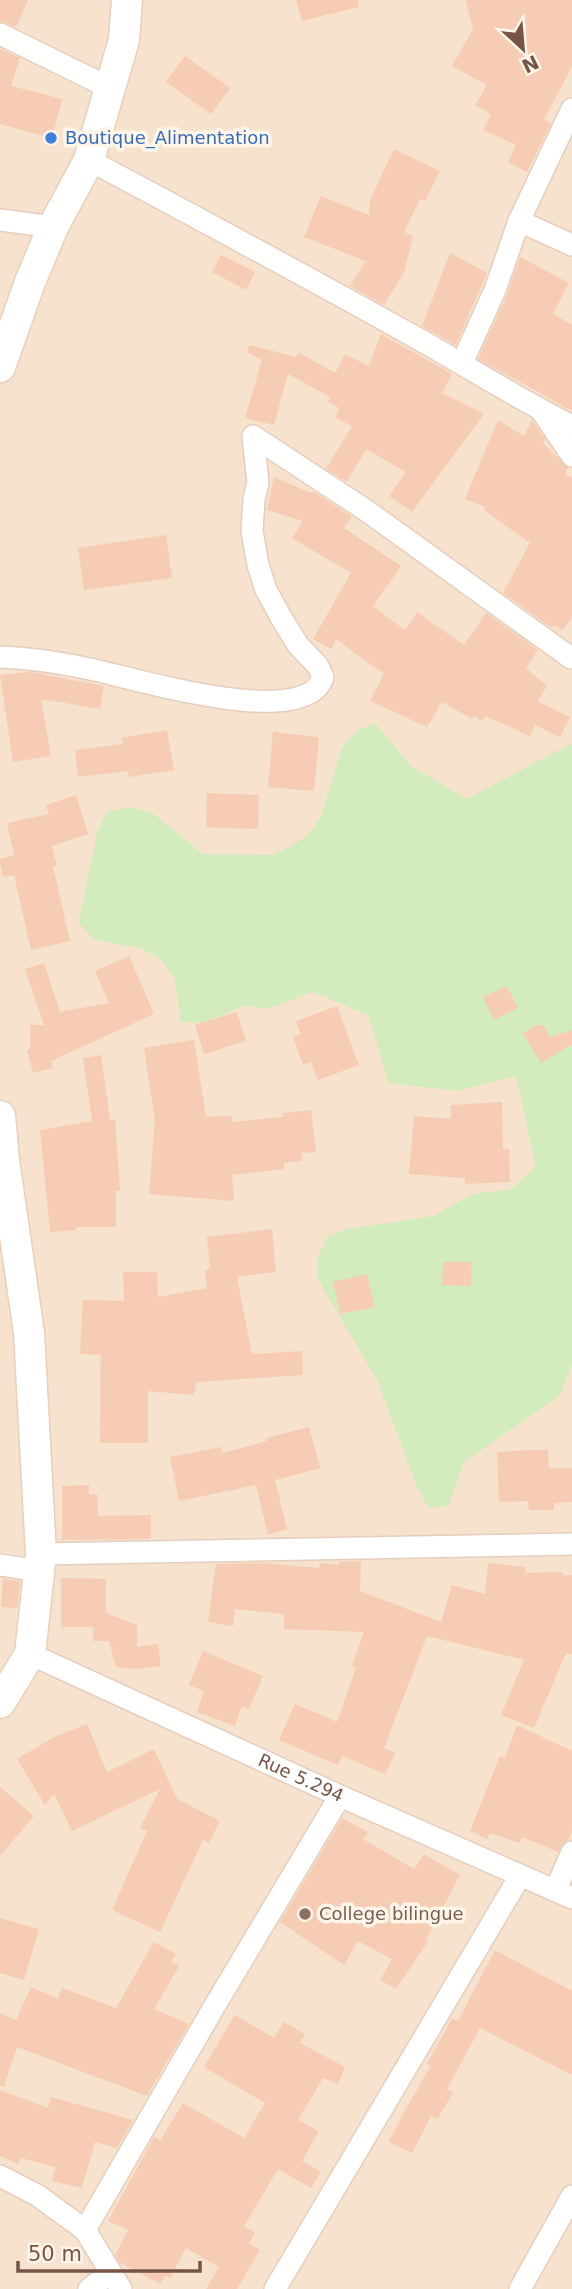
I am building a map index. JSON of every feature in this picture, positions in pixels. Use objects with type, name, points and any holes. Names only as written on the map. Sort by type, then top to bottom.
[{"type":"street","points":[[0,367],[30,282],[53,228],[89,160],[124,40],[127,0]]},
{"type":"street","points":[[0,34],[110,88]]},
{"type":"street","points":[[462,363],[495,290],[519,221],[572,109]]},
{"type":"street","points":[[89,160],[258,250],[572,426]]},
{"type":"street","points":[[0,220],[53,228]]},
{"type":"street","points":[[519,221],[572,245]]},
{"type":"street","points":[[542,411],[572,456]]},
{"type":"street","points":[[0,657],[84,667],[197,695],[280,701],[303,698],[313,693],[321,686],[323,677],[318,666],[299,645],[282,619],[266,590],[258,565],[252,531],[258,483],[253,436],[367,511],[571,659]]},
{"type":"street","points":[[0,1116],[2,1161],[29,1333],[40,1562],[30,1654],[0,1703]]},
{"type":"street","points":[[0,1565],[572,1544]]},
{"type":"street","name":"Rue 5.294","points":[[30,1654],[340,1796],[564,1893]]},
{"type":"street","points":[[85,2230],[340,1796]]},
{"type":"street","points":[[564,1893],[572,1852]]},
{"type":"street","points":[[275,2289],[520,1876]]},
{"type":"street","points":[[0,2176],[37,2195],[85,2230],[116,2281],[89,2289]]},
{"type":"street","points":[[520,2289],[572,2196]]},
{"type":"shaded area","points":[[0,0],[572,0],[572,2289],[0,2289]]},
{"type":"green space","points":[[375,723],[411,766],[467,799],[572,743],[572,1365],[559,1396],[464,1462],[448,1506],[429,1508],[418,1489],[378,1382],[318,1279],[318,1257],[327,1237],[346,1229],[434,1216],[472,1194],[511,1189],[536,1167],[516,1076],[457,1091],[389,1083],[368,1015],[313,992],[267,1009],[246,1005],[203,1023],[181,1022],[175,979],[160,959],[140,948],[95,940],[79,923],[97,833],[107,812],[129,807],[151,812],[203,854],[273,855],[309,834],[322,814],[342,747],[358,730]]},
{"type":"building","points":[[0,0],[28,0],[16,27],[0,21]]},
{"type":"building","points":[[296,0],[358,0],[358,7],[302,21]]},
{"type":"building","points":[[466,0],[572,0],[572,66],[544,120],[551,123],[527,172],[508,162],[516,145],[483,130],[491,114],[475,105],[487,85],[452,66],[473,29]]},
{"type":"building","points":[[0,49],[20,58],[11,86],[62,99],[52,138],[0,124]]},
{"type":"building","points":[[185,56],[230,88],[211,114],[166,82]]},
{"type":"building","points":[[394,149],[440,171],[425,201],[420,199],[404,232],[413,236],[404,272],[384,305],[350,286],[366,261],[304,237],[321,196],[369,215],[370,200]]},
{"type":"building","points":[[450,253],[487,273],[456,345],[422,326]]},
{"type":"building","points":[[221,255],[255,272],[246,290],[212,272]]},
{"type":"building","points":[[520,257],[569,283],[553,314],[572,325],[572,411],[478,359],[507,295]]},
{"type":"building","points":[[381,334],[452,374],[442,393],[484,414],[412,512],[389,496],[406,472],[366,449],[347,482],[326,469],[352,426],[335,418],[339,408],[328,402],[330,397],[288,374],[274,425],[245,418],[262,360],[247,352],[250,345],[296,357],[298,352],[335,373],[345,354],[369,366]]},
{"type":"building","points":[[498,420],[524,436],[532,420],[545,439],[543,443],[568,468],[565,474],[572,478],[572,617],[563,630],[554,625],[552,628],[503,593],[530,543],[484,510],[485,507],[465,499]]},
{"type":"building","points":[[274,477],[311,493],[313,491],[352,517],[344,528],[401,566],[373,606],[405,630],[417,612],[464,645],[486,613],[538,650],[526,668],[547,686],[537,701],[570,717],[560,737],[535,725],[530,736],[485,716],[482,721],[474,716],[472,719],[442,702],[427,727],[370,701],[384,674],[336,639],[331,649],[313,639],[351,573],[292,538],[303,521],[267,510]]},
{"type":"building","points":[[166,535],[172,578],[84,590],[78,548]]},
{"type":"building","points":[[30,672],[104,686],[100,709],[41,699],[51,756],[13,762],[0,675]]},
{"type":"building","points":[[167,730],[174,770],[129,777],[128,771],[78,777],[75,750],[123,744],[122,738]]},
{"type":"building","points":[[273,732],[319,737],[314,791],[268,787]]},
{"type":"building","points":[[207,793],[259,795],[258,829],[206,827]]},
{"type":"building","points":[[76,795],[88,834],[52,846],[57,866],[53,866],[70,941],[31,950],[14,875],[3,877],[0,863],[0,859],[14,855],[7,823],[49,814],[46,805]]},
{"type":"building","points":[[129,956],[154,1014],[51,1061],[53,1068],[33,1073],[27,1050],[30,1049],[30,1025],[44,1025],[25,969],[44,963],[60,1012],[109,1003],[95,971]]},
{"type":"building","points":[[507,986],[518,1008],[494,1020],[483,997]]},
{"type":"building","points":[[337,1006],[359,1065],[318,1080],[311,1062],[303,1065],[293,1037],[301,1034],[296,1021]]},
{"type":"building","points":[[237,1012],[246,1041],[204,1054],[195,1025]]},
{"type":"building","points":[[538,1024],[543,1025],[550,1037],[572,1030],[572,1044],[541,1063],[523,1033]]},
{"type":"building","points":[[194,1040],[206,1117],[232,1116],[232,1122],[283,1117],[283,1113],[311,1110],[316,1152],[301,1153],[302,1161],[284,1163],[284,1169],[232,1175],[234,1201],[149,1194],[155,1121],[144,1048]]},
{"type":"building","points":[[101,1055],[110,1120],[115,1120],[120,1191],[116,1191],[116,1227],[76,1227],[76,1230],[50,1232],[40,1130],[92,1121],[83,1058]]},
{"type":"building","points":[[502,1102],[503,1149],[509,1149],[510,1182],[465,1184],[465,1178],[409,1174],[414,1116],[451,1119],[451,1105]]},
{"type":"building","points":[[272,1229],[276,1272],[237,1277],[252,1354],[302,1351],[303,1375],[196,1382],[194,1395],[148,1391],[148,1443],[100,1443],[101,1355],[80,1354],[83,1300],[124,1301],[123,1272],[157,1272],[158,1297],[207,1288],[205,1270],[210,1269],[207,1237]]},
{"type":"building","points":[[443,1262],[472,1262],[471,1286],[442,1285]]},
{"type":"building","points":[[367,1274],[375,1307],[340,1314],[333,1282]]},
{"type":"building","points":[[309,1427],[320,1468],[275,1480],[287,1529],[268,1535],[256,1485],[179,1501],[170,1457],[221,1447],[222,1453]]},
{"type":"building","points":[[548,1450],[549,1468],[572,1468],[572,1502],[554,1503],[554,1510],[529,1510],[528,1501],[499,1502],[497,1452]]},
{"type":"building","points":[[89,1485],[89,1494],[97,1494],[98,1516],[151,1515],[151,1539],[62,1540],[62,1486]]},
{"type":"building","points":[[361,1561],[360,1591],[441,1622],[452,1585],[485,1594],[488,1563],[526,1567],[525,1573],[563,1572],[563,1575],[572,1575],[572,1654],[566,1653],[534,1728],[501,1715],[524,1660],[427,1636],[384,1748],[395,1753],[385,1774],[342,1756],[338,1765],[279,1740],[295,1704],[337,1722],[356,1668],[352,1666],[364,1632],[284,1629],[284,1614],[235,1609],[233,1626],[208,1622],[216,1564],[264,1563],[319,1568],[320,1563],[339,1565],[339,1562]]},
{"type":"building","points":[[61,1578],[106,1579],[106,1613],[137,1625],[137,1647],[158,1644],[161,1666],[136,1669],[116,1667],[109,1641],[93,1641],[93,1627],[61,1627]]},
{"type":"building","points":[[3,1579],[20,1581],[17,1608],[1,1607]]},
{"type":"building","points":[[203,1651],[263,1676],[249,1709],[242,1706],[235,1726],[197,1712],[204,1691],[189,1685]]},
{"type":"building","points":[[87,1724],[107,1772],[154,1749],[177,1799],[220,1821],[209,1843],[203,1840],[160,1932],[112,1910],[147,1831],[140,1828],[160,1789],[72,1831],[54,1794],[45,1805],[17,1759],[56,1736]]},
{"type":"building","points":[[517,1725],[572,1751],[572,1831],[558,1852],[522,1837],[520,1843],[490,1833],[487,1839],[470,1831],[500,1756],[505,1758]]},
{"type":"building","points":[[0,1787],[34,1816],[0,1856]]},
{"type":"building","points":[[342,1818],[368,1832],[363,1839],[414,1869],[424,1854],[460,1875],[426,1940],[428,1941],[396,1989],[380,1980],[392,1959],[358,1941],[344,1965],[280,1922]]},
{"type":"building","points":[[0,1918],[39,1929],[24,1980],[0,1973]]},
{"type":"building","points":[[154,1942],[176,1954],[171,1962],[179,1966],[154,2009],[189,2024],[147,2096],[17,2047],[4,2087],[0,2086],[0,2013],[16,2020],[31,1987],[58,1999],[62,1988],[116,2008]]},
{"type":"building","points":[[495,1950],[572,1991],[572,2075],[480,2028],[447,2089],[453,2093],[437,2119],[431,2116],[412,2153],[389,2142],[431,2066],[427,2064],[452,2018],[458,2021]]},
{"type":"building","points":[[235,2015],[274,2038],[284,2022],[305,2034],[300,2043],[345,2067],[338,2084],[323,2078],[298,2120],[319,2131],[302,2161],[321,2172],[311,2188],[278,2169],[244,2226],[255,2233],[249,2243],[260,2250],[237,2289],[206,2289],[219,2267],[186,2248],[170,2278],[165,2276],[160,2284],[120,2263],[115,2255],[128,2230],[108,2221],[154,2137],[160,2141],[183,2103],[244,2138],[265,2103],[204,2067]]},
{"type":"building","points":[[0,2090],[48,2108],[51,2097],[133,2120],[117,2148],[95,2142],[82,2188],[52,2181],[55,2167],[21,2158],[18,2164],[0,2156]]},
{"type":"place","name":"Boutique_Alimentation","points":[[51,138]]},
{"type":"place","name":"College bilingue","points":[[305,1914]]}]
